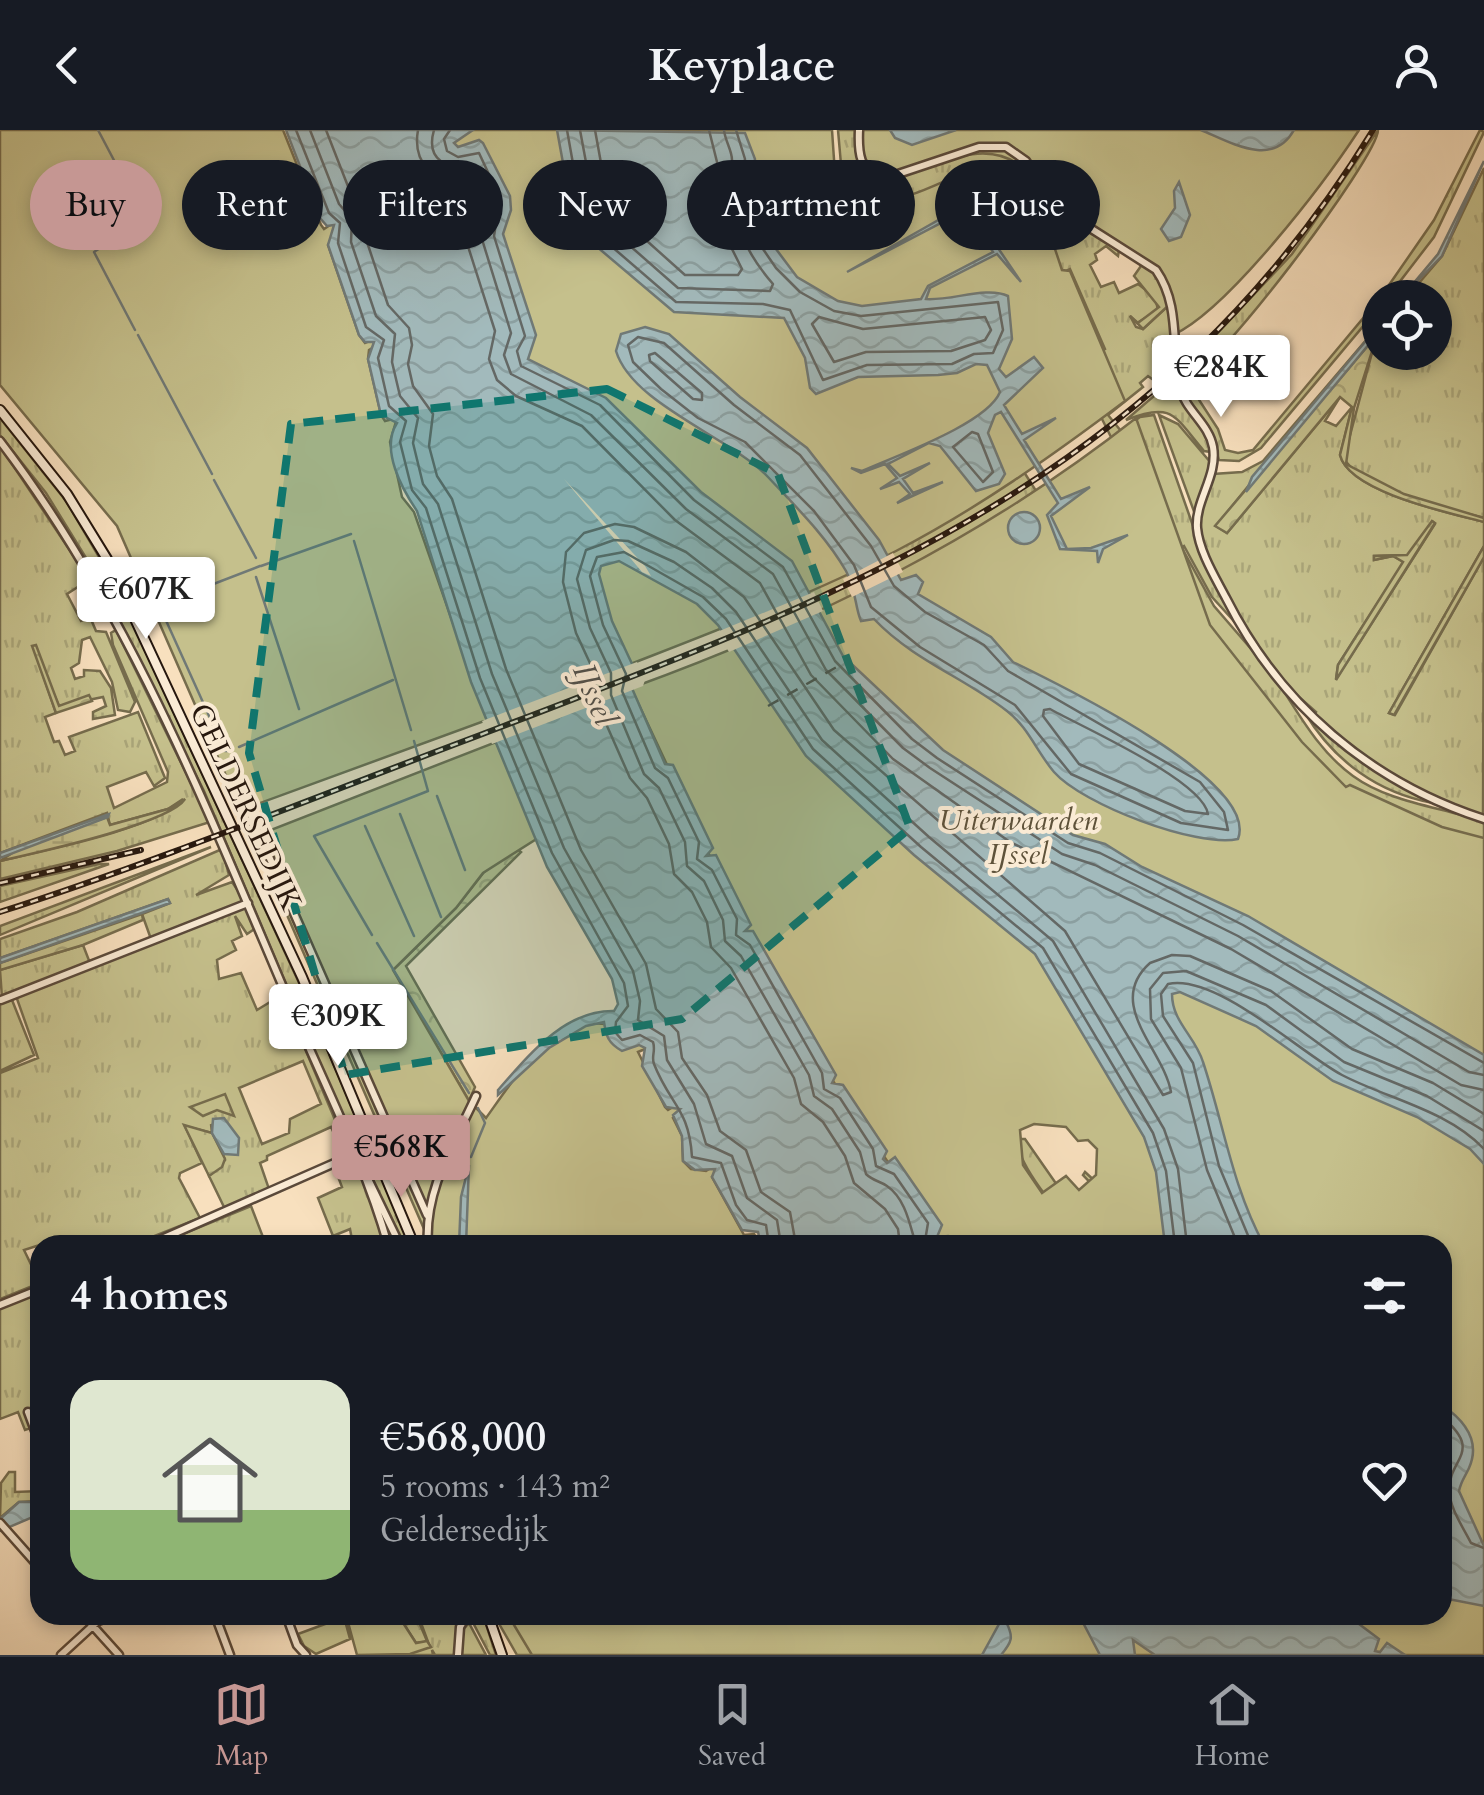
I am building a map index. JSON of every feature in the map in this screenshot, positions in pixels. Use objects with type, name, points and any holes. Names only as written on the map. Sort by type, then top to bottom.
[{"type":"main road","name":"GELDERSEDIJK","points":[[0,410],[67,494],[107,559],[302,978],[410,1235]]},
{"type":"main road","points":[[492,1625],[502,1655]]},
{"type":"street","points":[[860,130],[862,163],[874,176],[883,178],[979,147],[998,145],[1016,152],[1057,207],[1158,274],[1176,328],[1178,374],[1184,400],[1213,446],[1213,467],[1197,530],[1213,574],[1249,640],[1290,694],[1364,762],[1442,805],[1484,819]]},
{"type":"street","name":"GELDERSEDIJK","points":[[0,441],[52,512],[102,594],[248,903],[365,1176],[385,1235]]},
{"type":"street","name":"GELDERSEDIJK","points":[[249,811],[426,1215],[427,1235]]},
{"type":"street","name":"GELDERSEDIJK","points":[[2,1000],[248,903]]},
{"type":"street","name":"GELDERSEDIJK","points":[[426,1215],[476,1096]]},
{"type":"street","points":[[171,1235],[355,1154]]},
{"type":"street","name":"GELDERSEDIJK","points":[[365,1176],[378,1193],[396,1235]]},
{"type":"street","points":[[0,1305],[30,1293]]},
{"type":"street","points":[[28,1412],[30,1417]]},
{"type":"street","points":[[0,1523],[30,1557]]},
{"type":"street","points":[[219,1625],[230,1655]]},
{"type":"street","points":[[290,1625],[297,1646],[306,1655]]},
{"type":"street","points":[[458,1655],[461,1625]]},
{"type":"street","points":[[61,1655],[92,1626],[119,1655]]},
{"type":"highlighted area","points":[[607,389],[778,474],[910,828],[682,1019],[345,1075],[249,753],[291,424]]},
{"type":"green space","points":[[0,130],[283,130],[295,160],[182,160],[182,250],[323,250],[323,228],[333,223],[337,228],[328,245],[359,335],[365,343],[374,339],[377,345],[369,350],[368,359],[381,415],[385,421],[397,418],[390,442],[402,497],[414,512],[487,720],[241,810],[117,526],[0,385]]},
{"type":"green space","points":[[448,130],[832,130],[834,160],[687,160],[687,250],[915,250],[915,193],[935,185],[935,250],[1055,250],[1062,270],[1070,271],[1125,401],[1014,481],[896,551],[795,598],[623,667],[487,250],[503,250],[503,160],[458,160]]},
{"type":"green space","points":[[489,130],[557,130],[562,160],[523,160],[523,250],[601,250],[674,312],[762,313],[770,338],[753,354],[758,370],[765,373],[773,362],[770,381],[800,424],[873,488],[900,482],[910,494],[899,504],[943,482],[914,493],[903,480],[930,466],[937,456],[976,496],[991,493],[1019,470],[1045,505],[1043,519],[1058,556],[1098,564],[1109,573],[1157,553],[1163,541],[1102,419],[1102,398],[1074,377],[1076,368],[1105,349],[1070,269],[1055,277],[1050,250],[1100,250],[1100,237],[1119,250],[1118,256],[1106,246],[1095,254],[1097,260],[1090,265],[1101,287],[1114,282],[1119,293],[1138,284],[1155,297],[1158,310],[1137,323],[1130,316],[1136,327],[1143,329],[1169,305],[1174,359],[1152,379],[1148,376],[1140,383],[1143,387],[1108,415],[1121,431],[1140,417],[1154,415],[1206,557],[1199,519],[1213,474],[1242,472],[1263,461],[1362,345],[1216,526],[1227,533],[1340,397],[1325,421],[1336,426],[1352,407],[1340,455],[1347,468],[1362,480],[1403,499],[1484,522],[1484,546],[1389,713],[1395,715],[1484,557],[1483,816],[1436,798],[1372,763],[1314,715],[1316,712],[1272,673],[1318,741],[1353,776],[1400,798],[1484,822],[1484,1055],[1248,916],[1142,867],[1105,844],[1073,835],[943,750],[843,656],[792,561],[701,492],[606,398],[528,359],[536,335],[503,234],[511,210],[503,180],[503,160],[495,160],[479,140]],"holes":[[[638,326],[669,334],[740,397],[807,448],[879,540],[901,580],[916,576],[922,582],[918,594],[978,632],[1013,662],[1110,713],[1189,764],[1219,790],[1237,816],[1238,839],[1195,837],[1169,830],[1089,797],[1054,772],[1021,724],[1007,711],[905,646],[874,619],[861,620],[858,599],[842,565],[819,533],[761,469],[739,450],[657,399],[622,364],[617,346],[626,330]],[[1025,512],[1037,517],[1040,530],[1031,542],[1013,540],[1010,519]],[[1435,524],[1336,679],[1338,665],[1404,562],[1393,556],[1374,560],[1374,556],[1408,555]],[[1184,546],[1212,597],[1241,629],[1220,585],[1271,672],[1214,606],[1183,550],[1173,553]]]},
{"type":"green space","points":[[838,130],[858,130],[861,160],[841,160]]},
{"type":"green space","points":[[856,130],[1359,130],[1300,211],[1247,273],[1195,321],[1173,335],[1164,288],[1151,268],[1100,238],[1100,160],[1009,160],[986,154],[968,155],[935,160],[935,164],[915,172],[915,160],[859,160]]},
{"type":"green space","points":[[1378,130],[1351,181],[1291,265],[1225,345],[1183,382],[1180,373],[1292,254]]},
{"type":"green space","points":[[1480,130],[1484,132],[1434,237],[1401,280],[1392,280],[1434,220]]},
{"type":"green space","points":[[985,147],[1015,153],[1020,160],[945,160]]},
{"type":"green space","points":[[935,163],[935,200],[915,206],[915,170]]},
{"type":"green space","points":[[1484,168],[1484,518],[1386,488],[1353,469],[1344,458],[1367,370],[1452,370],[1452,280],[1422,280],[1442,256]]},
{"type":"green space","points":[[1143,263],[1158,275],[1169,305],[1143,329],[1130,316],[1138,323],[1159,307],[1134,276]]},
{"type":"green space","points":[[1362,320],[1362,327],[1261,448],[1239,461],[1219,460],[1213,440],[1187,399],[1190,386],[1218,429],[1225,450],[1253,450]]},
{"type":"green space","points":[[1362,353],[1362,370],[1366,370],[1354,408],[1346,464],[1404,494],[1484,518],[1484,522],[1403,499],[1362,480],[1347,468],[1340,455],[1352,407],[1340,397],[1227,533],[1215,526]]},
{"type":"green space","points":[[1176,377],[1211,452],[1204,451],[1171,415],[1154,412],[1126,420]]},
{"type":"green space","points":[[1159,415],[1178,424],[1211,463],[1196,517]]},
{"type":"green space","points":[[0,418],[66,501],[112,579],[300,985],[406,1235],[397,1235],[365,1170],[204,791],[88,561],[46,493],[0,435]]},
{"type":"green space","name":"Uiterwaarden IJssel","points":[[1136,418],[1210,625],[1302,742],[1346,787],[1350,785],[1442,827],[1484,838],[1484,1655],[1378,1655],[1338,1625],[1452,1625],[1452,1235],[937,1235],[833,1081],[745,931],[631,688],[831,605],[1019,502]],"holes":[[[1034,1124],[1066,1127],[1078,1141],[1088,1140],[1097,1149],[1096,1175],[1079,1190],[1066,1176],[1042,1193],[1023,1165],[1020,1130]]]},
{"type":"green space","points":[[0,446],[99,594],[92,597],[84,583],[67,594],[81,621],[90,617],[96,631],[106,632],[135,702],[130,712],[118,710],[112,682],[90,637],[82,640],[79,663],[71,668],[75,679],[84,676],[84,670],[100,671],[111,688],[115,715],[93,719],[93,712],[106,706],[103,697],[59,706],[33,646],[56,713],[45,717],[54,742],[59,741],[65,755],[75,751],[69,737],[138,712],[165,778],[154,786],[146,772],[107,787],[114,808],[167,782],[168,772],[113,645],[111,633],[116,630],[210,822],[117,851],[0,879],[0,861],[125,829],[170,810],[183,799],[168,809],[110,825],[107,813],[0,853]]},
{"type":"green space","points":[[1432,521],[1435,523],[1336,680],[1338,665],[1403,562],[1393,556],[1374,560],[1374,556],[1407,555]]},
{"type":"green space","points":[[1484,546],[1484,557],[1394,715],[1389,713]]},
{"type":"green space","points":[[36,645],[59,706],[89,695],[92,701],[56,713],[32,646]]},
{"type":"green space","points":[[1305,713],[1361,762],[1433,803],[1394,791],[1359,772],[1330,746]]},
{"type":"green space","points":[[496,742],[538,838],[483,873],[456,908],[393,970],[469,1101],[486,1118],[535,1055],[567,1031],[605,1024],[617,1043],[642,1043],[645,1049],[638,1052],[665,1107],[668,1110],[678,1104],[683,1111],[673,1118],[682,1136],[683,1161],[691,1169],[706,1171],[718,1163],[723,1168],[712,1177],[744,1235],[427,1235],[253,837]]},
{"type":"green space","points":[[185,799],[174,809],[128,827],[0,861],[26,844],[107,817],[110,825],[168,809]]},
{"type":"green space","points":[[211,847],[0,935],[0,926]]},
{"type":"green space","points":[[516,848],[521,852],[406,966],[475,1087],[469,1101],[393,970],[456,908],[484,872]]},
{"type":"green space","points":[[222,849],[229,875],[196,895],[232,882],[243,898],[239,905],[151,939],[142,914],[170,903],[168,899],[0,958],[0,939],[77,912]]},
{"type":"green space","points":[[109,864],[0,902],[0,886]]},
{"type":"green space","points":[[241,908],[247,909],[256,928],[247,934],[235,916],[242,936],[232,941],[236,950],[217,960],[219,979],[241,973],[257,1010],[280,996],[284,999],[349,1153],[345,1157],[331,1127],[267,1156],[260,1163],[269,1189],[225,1209],[209,1176],[225,1160],[211,1124],[212,1133],[185,1126],[202,1163],[180,1173],[179,1178],[200,1218],[157,1235],[30,1235],[30,1248],[24,1250],[30,1262],[30,1287],[0,1299],[0,1073],[38,1058],[16,996]],"holes":[[[303,1061],[321,1104],[290,1119],[289,1133],[262,1144],[239,1088]]]},
{"type":"green space","points":[[142,914],[143,920],[83,945],[0,970],[0,963]]},
{"type":"green space","points":[[83,945],[90,963],[2,998],[0,970]]},
{"type":"green space","points":[[12,1000],[34,1055],[0,1071],[0,1003]]},
{"type":"green space","points":[[225,1094],[234,1116],[217,1110],[203,1116],[190,1107]]},
{"type":"green space","points":[[184,1125],[212,1133],[225,1159],[222,1167],[209,1176]]},
{"type":"green space","points":[[1017,1139],[1025,1139],[1064,1195],[1102,1195],[1083,1175],[1085,1172],[1107,1192],[1089,1235],[1077,1235],[1034,1179]]},
{"type":"green space","points":[[348,1160],[356,1162],[382,1235],[351,1235],[350,1229],[333,1235],[318,1198],[342,1187],[334,1166]]},
{"type":"green space","points":[[251,1206],[262,1235],[180,1235]]},
{"type":"green space","points":[[30,1295],[30,1408],[25,1410],[30,1428],[25,1430],[18,1412],[0,1419],[0,1307]]},
{"type":"green space","points":[[9,1472],[15,1472],[15,1492],[30,1491],[30,1501],[19,1502],[0,1518],[1,1483]]},
{"type":"green space","points":[[322,1625],[346,1625],[350,1639],[316,1654],[304,1646],[298,1634]]},
{"type":"green space","points":[[349,1625],[404,1625],[416,1643],[427,1641],[431,1647],[410,1654],[357,1655]]},
{"type":"green space","points":[[404,1625],[420,1625],[427,1641],[416,1643]]},
{"type":"green space","points":[[422,1625],[460,1625],[455,1655],[435,1655],[432,1650],[433,1655],[396,1655],[430,1647]]},
{"type":"green space","points":[[470,1625],[486,1655],[459,1655],[462,1631]]},
{"type":"green space","points":[[474,1625],[486,1625],[496,1655],[490,1655]]},
{"type":"green space","points":[[500,1625],[547,1625],[565,1655],[517,1655]]},
{"type":"green space","points":[[514,1625],[1118,1625],[1155,1655],[532,1655]]},
{"type":"water","name":"IJssel","points":[[286,130],[473,130],[454,143],[458,147],[479,140],[492,160],[343,160],[343,250],[503,250],[503,234],[536,335],[528,359],[606,398],[701,492],[792,561],[843,656],[943,750],[1073,835],[1105,844],[1142,867],[1248,916],[1484,1055],[1484,1164],[1470,1149],[1417,1117],[1333,1081],[1256,1026],[1180,992],[1172,994],[1173,1004],[1203,1062],[1236,1178],[1259,1235],[1164,1235],[1156,1172],[1144,1137],[1035,954],[914,855],[806,756],[718,625],[697,604],[619,561],[601,566],[599,574],[612,621],[640,681],[631,686],[665,764],[673,765],[713,848],[706,856],[716,855],[751,925],[745,931],[753,931],[836,1075],[832,1083],[843,1085],[887,1151],[883,1159],[887,1163],[895,1157],[942,1225],[938,1235],[759,1235],[742,1230],[712,1177],[715,1169],[695,1170],[683,1161],[682,1136],[673,1115],[680,1109],[666,1107],[642,1066],[645,1048],[617,1048],[608,1039],[604,1022],[586,1026],[549,1048],[498,1095],[522,1063],[563,1026],[596,1013],[614,1011],[618,1004],[612,979],[547,867],[471,682],[417,511],[395,468],[391,445],[397,423],[381,415],[368,359],[374,342],[365,342],[359,335],[328,245],[334,225],[327,226],[323,221],[323,160],[298,160]]},
{"type":"water","points":[[557,130],[745,133],[755,160],[687,160],[687,250],[777,250],[797,277],[838,301],[862,306],[921,299],[928,286],[992,250],[999,250],[1021,282],[997,254],[930,288],[926,299],[990,293],[1008,296],[1012,339],[999,369],[1006,377],[1034,357],[1043,368],[1004,405],[1022,434],[1056,418],[1024,440],[1061,499],[1090,487],[1051,516],[1067,549],[1091,548],[1128,535],[1103,549],[1098,563],[1097,551],[1060,549],[1047,515],[1058,503],[1001,412],[995,415],[988,433],[1005,474],[999,484],[976,491],[940,446],[929,443],[888,464],[900,476],[930,463],[903,479],[913,493],[943,482],[897,503],[910,494],[899,482],[880,489],[897,478],[885,464],[861,473],[851,468],[862,471],[978,416],[1000,392],[987,365],[976,364],[957,373],[938,375],[858,377],[816,394],[810,388],[805,358],[784,318],[674,312],[601,250],[667,250],[667,160],[562,160]]},
{"type":"water","points":[[890,130],[956,130],[912,145],[895,138]]},
{"type":"water","points":[[1201,130],[1294,130],[1275,148],[1264,150],[1239,146]]},
{"type":"water","points":[[1484,161],[1442,256],[1416,280],[1438,254]]},
{"type":"water","points":[[503,182],[510,196],[511,210],[503,234]]},
{"type":"water","points":[[1179,182],[1190,215],[1181,237],[1169,241],[1161,229],[1175,208],[1174,191]]},
{"type":"water","points":[[935,222],[935,226],[915,237]]},
{"type":"water","points":[[645,327],[669,334],[740,397],[807,448],[879,540],[901,580],[916,575],[923,582],[918,594],[991,637],[1013,662],[1110,712],[1188,763],[1218,790],[1236,816],[1238,839],[1195,837],[1169,830],[1089,797],[1054,772],[1021,724],[1007,711],[905,646],[874,619],[861,621],[846,571],[789,499],[751,462],[661,404],[626,370],[616,351],[621,334]]},
{"type":"water","points":[[1362,346],[1362,353],[1246,492],[1252,477]]},
{"type":"water","points":[[1024,512],[1035,517],[1040,528],[1035,539],[1024,544],[1013,539],[1008,528],[1013,517]]},
{"type":"water","points":[[109,814],[108,817],[0,858],[0,853]]},
{"type":"water","points":[[168,899],[170,903],[0,963],[0,958]]},
{"type":"water","points":[[224,1118],[239,1138],[238,1155],[224,1154],[212,1133],[213,1119]]},
{"type":"water","points":[[469,1165],[466,1235],[459,1235],[461,1197]]},
{"type":"water","points":[[1452,1413],[1472,1440],[1472,1458],[1459,1491],[1484,1546],[1484,1606],[1452,1600]]},
{"type":"water","points":[[19,1502],[30,1502],[30,1518],[0,1531],[0,1519]]},
{"type":"water","points":[[998,1625],[1007,1625],[1011,1639],[1001,1655],[982,1655]]},
{"type":"water","points":[[1084,1625],[1360,1625],[1379,1639],[1375,1651],[1380,1652],[1387,1643],[1405,1655],[1155,1655],[1133,1640],[1135,1655],[1100,1655]]},
{"type":"pier","points":[[564,479],[645,566],[651,576],[642,572]]},
{"type":"pier","points":[[893,553],[903,572],[852,597],[843,579]]},
{"type":"pier","points":[[814,592],[823,611],[729,652],[717,632]]},
{"type":"pier","points":[[637,662],[645,680],[643,686],[492,744],[482,721]]},
{"type":"waterway","points":[[98,130],[145,219],[94,252],[135,330]]},
{"type":"waterway","points":[[138,335],[212,474]]},
{"type":"waterway","points":[[214,480],[256,558]]},
{"type":"waterway","points":[[261,566],[351,534]]},
{"type":"waterway","points":[[354,541],[411,730]]},
{"type":"waterway","points":[[229,751],[225,751],[159,605],[260,566]]},
{"type":"waterway","points":[[256,577],[299,709]]},
{"type":"waterway","points":[[239,747],[393,680]]},
{"type":"waterway","points":[[372,935],[314,836],[428,791],[414,741]]},
{"type":"waterway","points":[[437,796],[465,870]]},
{"type":"waterway","points":[[400,814],[441,917]]},
{"type":"waterway","points":[[365,826],[414,936]]},
{"type":"waterway","points":[[377,943],[469,1093]]},
{"type":"waterway","points":[[471,1157],[485,1123],[478,1108]]},
{"type":"ferry route","points":[[768,706],[849,660]]},
{"type":"railway","points":[[0,912],[237,828],[737,634],[861,578],[979,515],[1089,441],[1192,355],[1287,252],[1373,130]]},
{"type":"railway","points":[[0,883],[141,850]]}]
